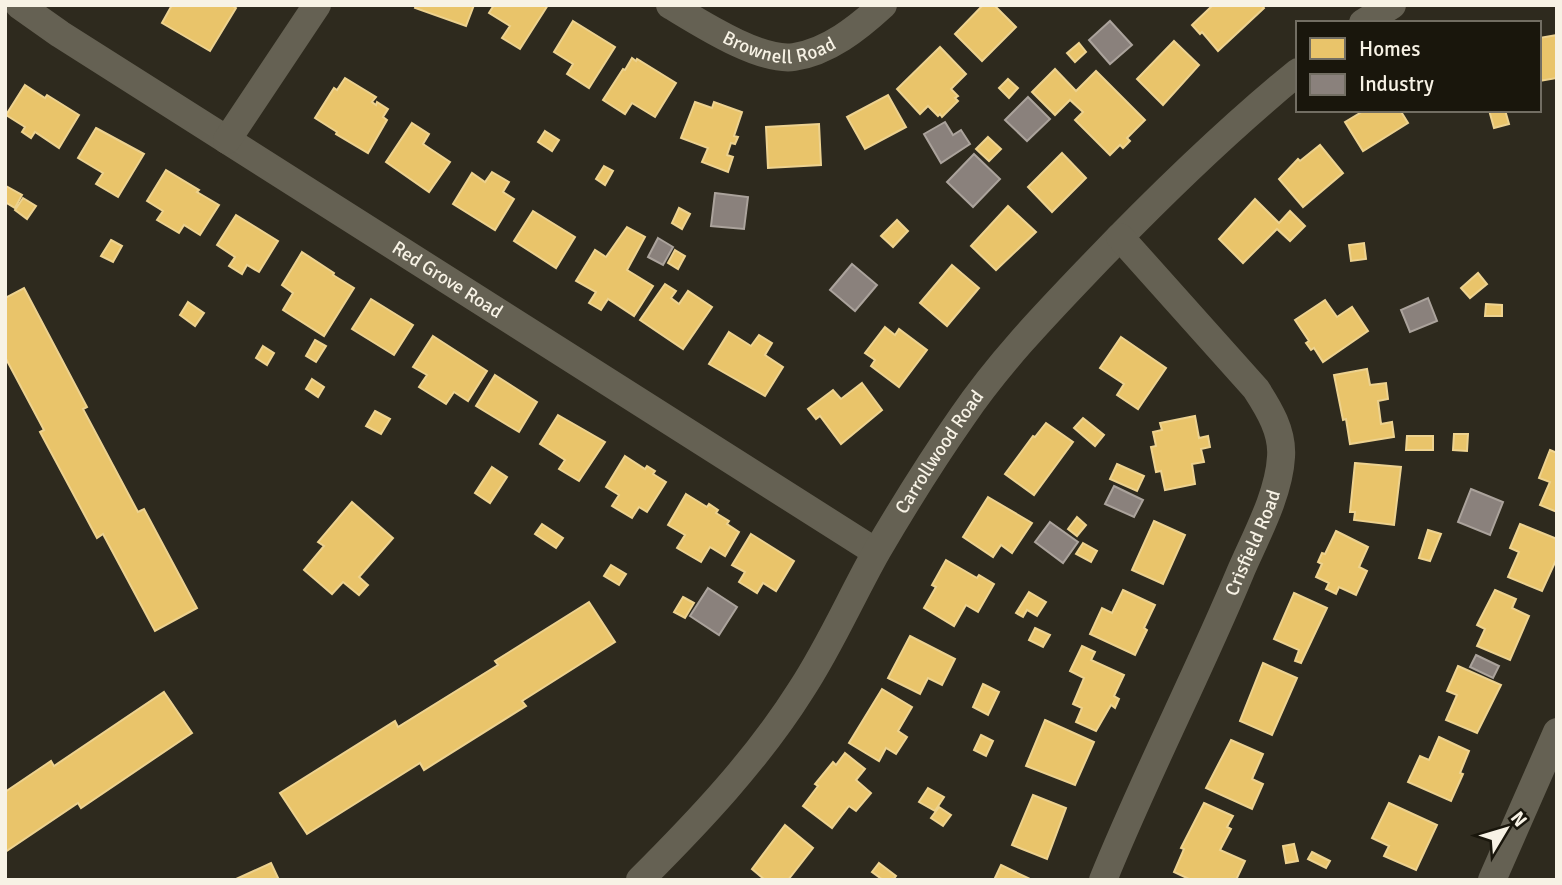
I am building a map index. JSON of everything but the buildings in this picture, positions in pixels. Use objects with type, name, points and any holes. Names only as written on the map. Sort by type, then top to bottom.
[{"type":"street","name":"Red Grove Road","points":[[19,5],[60,34],[876,552]]},
{"type":"street","points":[[227,140],[317,5]]},
{"type":"street","name":"Brownell Road","points":[[670,5],[713,31],[761,52],[775,57],[793,58],[831,44],[851,32],[883,5]]},
{"type":"street","points":[[1366,21],[1392,5]]},
{"type":"street","name":"Carrollwood Road","points":[[640,880],[726,788],[800,691],[876,552],[933,459],[995,373],[1120,237],[1225,134],[1296,74]]},
{"type":"street","name":"Crisfield Road","points":[[1103,880],[1163,741],[1231,596],[1265,515],[1282,456],[1276,426],[1256,389],[1120,237]]},
{"type":"street","points":[[1492,880],[1557,732]]}]
